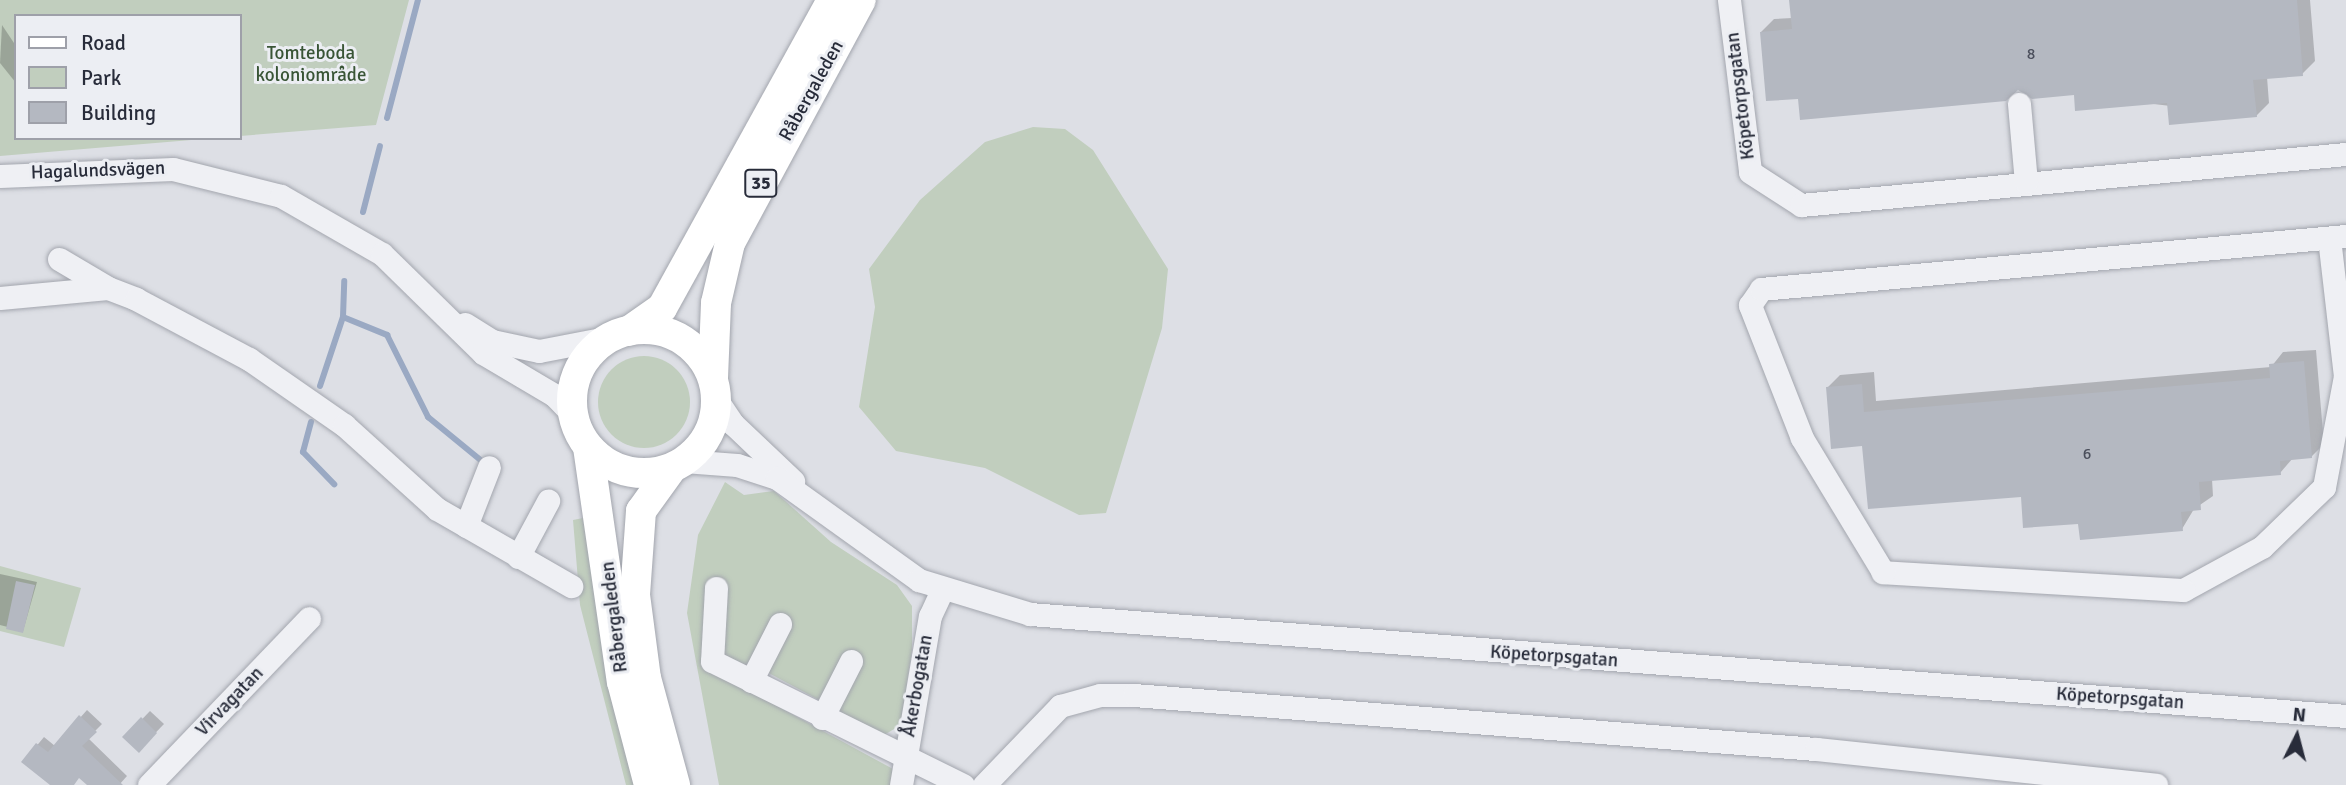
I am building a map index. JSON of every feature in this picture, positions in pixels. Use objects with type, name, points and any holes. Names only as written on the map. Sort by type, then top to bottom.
[{"type":"main road","name":"Råbergaleden","points":[[621,334],[662,308],[832,0]]},
{"type":"main road","name":"Råbergaleden","points":[[715,390],[716,303],[730,243],[861,0]]},
{"type":"main road","points":[[621,334],[681,340],[715,390]]},
{"type":"main road","name":"35","points":[[574,416],[579,370],[621,334]]},
{"type":"main road","name":"35","points":[[678,464],[708,434],[715,390]]},
{"type":"main road","points":[[574,416],[588,447],[626,471],[678,464]]},
{"type":"main road","name":"Råbergaleden","points":[[588,447],[622,682],[649,785]]},
{"type":"main road","name":"Råbergaleden","points":[[675,785],[646,678],[635,595],[641,511],[678,464]]},
{"type":"street","name":"Köpetorpsgatan","points":[[1729,0],[1750,172],[1801,205],[2346,154]]},
{"type":"street","points":[[2019,104],[2026,182]]},
{"type":"street","name":"Hagalundsvägen","points":[[0,176],[173,169],[281,196],[382,254],[447,314],[483,354],[554,395],[574,416]]},
{"type":"street","points":[[2338,237],[2345,376],[2324,487],[2262,547],[2183,590],[1883,572],[1802,438],[1750,305],[1761,289],[2338,237]]},
{"type":"street","points":[[59,259],[108,288],[250,359],[344,425],[407,487],[466,526],[571,586]]},
{"type":"street","points":[[0,298],[108,288]]},
{"type":"street","name":"Hagalundsvägen","points":[[447,314],[514,348],[567,348],[621,334]]},
{"type":"street","name":"Köpetorpsgatan","points":[[715,390],[798,490],[873,552],[942,590],[1000,609],[1101,622],[2346,716]]},
{"type":"street","name":"Köpetorpsgatan","points":[[678,464],[756,470],[798,490]]},
{"type":"street","points":[[466,526],[489,467]]},
{"type":"street","points":[[518,557],[548,501]]},
{"type":"street","points":[[716,588],[712,661],[822,718],[963,785]]},
{"type":"street","name":"Åkerbogatan","points":[[901,785],[930,616],[942,590]]},
{"type":"street","name":"Virvagatan","points":[[149,785],[309,618]]},
{"type":"street","points":[[751,681],[780,624]]},
{"type":"street","points":[[822,718],[851,661]]},
{"type":"street","points":[[984,785],[1060,706],[1111,695],[1816,749],[2156,785]]},
{"type":"green space","name":"Tomteboda koloniområde","points":[[0,0],[409,0],[376,125],[242,136],[242,14],[14,14],[14,140],[191,140],[0,156]]},
{"type":"green space","points":[[1033,127],[1065,129],[1093,150],[1168,269],[1162,328],[1106,513],[1079,515],[985,468],[896,451],[859,407],[875,307],[869,269],[920,200],[985,142]]},
{"type":"green space","points":[[635,356],[653,356],[670,363],[683,376],[690,393],[690,411],[683,428],[670,441],[653,448],[635,448],[618,441],[605,428],[598,411],[598,393],[605,376],[618,363]]},
{"type":"green space","points":[[725,482],[744,495],[774,491],[831,542],[897,585],[912,606],[912,650],[901,725],[884,735],[765,671],[707,668],[893,769],[891,785],[719,785],[687,613],[698,535]]},
{"type":"green space","points":[[588,517],[605,669],[635,785],[626,785],[580,605],[573,520]]},
{"type":"green space","points":[[0,566],[81,588],[64,647],[0,631]]},
{"type":"building","points":[[1789,0],[2297,0],[2303,76],[2253,80],[2257,117],[2169,125],[2167,103],[2075,111],[2074,95],[2032,99],[2018,90],[2006,101],[1800,120],[1798,99],[1766,101],[1760,32],[1792,29]]},
{"type":"building","points":[[2304,361],[2312,458],[2280,461],[2281,475],[2199,482],[2201,510],[2181,512],[2183,531],[2080,540],[2078,524],[2023,528],[2021,497],[1868,509],[1862,446],[1831,449],[1826,387],[1862,384],[1864,412],[2270,378],[2269,364]]},
{"type":"building","points":[[16,581],[35,585],[23,633],[6,629]]},
{"type":"building","points":[[79,715],[97,732],[82,746],[123,785],[87,785],[79,778],[74,785],[50,785],[21,762],[36,743],[48,752]]},
{"type":"building","points":[[141,717],[157,733],[139,753],[122,737]]},
{"type":"waterway","points":[[387,118],[418,0]]},
{"type":"waterway","points":[[363,212],[380,146]]},
{"type":"waterway","points":[[320,386],[343,317],[344,281]]},
{"type":"waterway","points":[[343,317],[387,335],[428,417],[483,462]]},
{"type":"waterway","points":[[311,422],[303,452],[334,484]]}]
